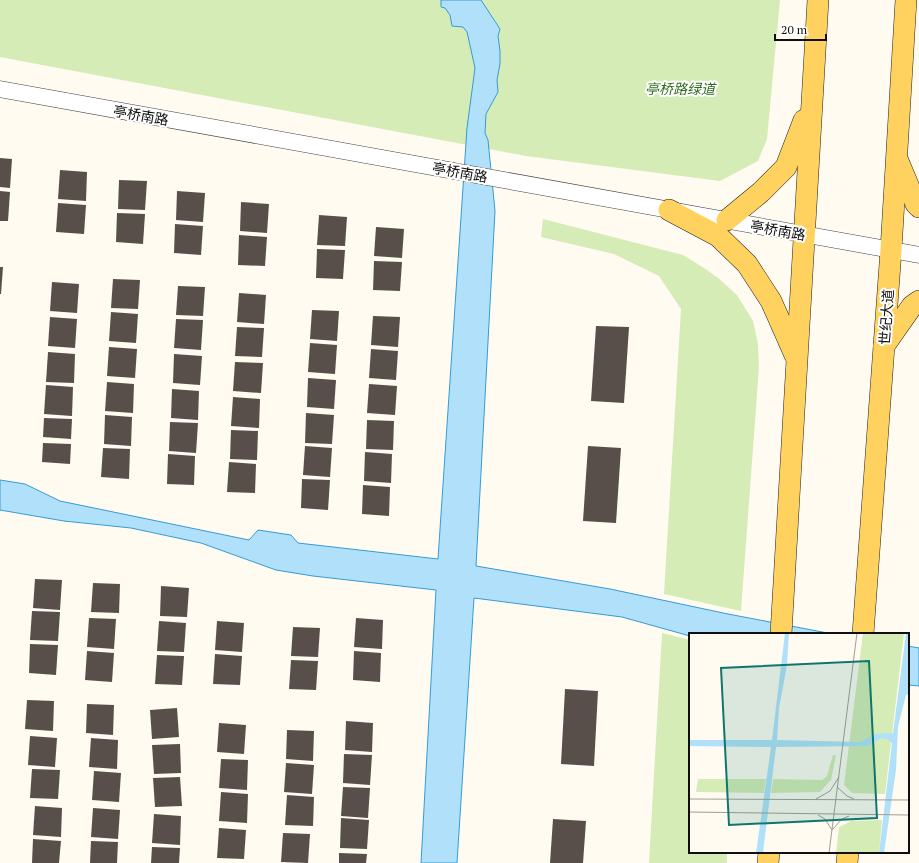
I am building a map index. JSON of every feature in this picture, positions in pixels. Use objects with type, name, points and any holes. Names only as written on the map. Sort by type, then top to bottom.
[{"type":"main road","points":[[781,633],[818,0]]},
{"type":"main road","name":"世纪大道","points":[[864,625],[891,250],[906,0]]},
{"type":"main road","points":[[727,220],[762,192],[786,167],[812,101]]},
{"type":"main road","points":[[896,157],[919,208]]},
{"type":"main road","points":[[669,210],[718,236],[747,264],[772,301],[797,359]]},
{"type":"main road","points":[[884,346],[912,306],[919,301]]},
{"type":"main road","points":[[847,863],[848,853]]},
{"type":"street","name":"亭桥南路","points":[[0,89],[919,255]]},
{"type":"green space","name":"亭桥路绿道","points":[[0,0],[780,0],[767,139],[758,161],[720,181],[526,156],[0,57]]},
{"type":"green space","points":[[543,219],[683,255],[718,278],[737,295],[753,321],[758,344],[759,367],[741,611],[664,594],[681,309],[659,276],[614,254],[541,237]]},
{"type":"green space","points":[[662,633],[689,640],[689,853],[727,853],[727,863],[649,863]]},
{"type":"water","points":[[441,0],[481,0],[500,29],[498,36],[500,64],[497,80],[498,92],[486,114],[485,133],[488,140],[495,211],[476,566],[610,589],[828,633],[689,633],[689,636],[622,617],[474,598],[457,863],[421,863],[436,590],[313,576],[276,570],[201,543],[131,528],[64,521],[0,510],[0,480],[25,484],[60,501],[249,540],[258,530],[291,535],[298,543],[438,559],[467,128],[475,68],[467,32],[463,27],[452,26],[450,15],[445,8],[441,7]]},
{"type":"water","points":[[909,646],[919,648],[919,686],[909,685]]},
{"type":"building","points":[[0,158],[12,159],[10,188],[0,187]]},
{"type":"building","points":[[60,170],[87,172],[86,201],[58,199]]},
{"type":"building","points":[[119,180],[147,181],[145,210],[118,209]]},
{"type":"building","points":[[0,191],[10,192],[8,221],[0,221]]},
{"type":"building","points":[[177,191],[205,193],[203,222],[176,220]]},
{"type":"building","points":[[241,202],[269,204],[267,233],[240,231]]},
{"type":"building","points":[[58,203],[86,205],[84,234],[56,232]]},
{"type":"building","points":[[117,213],[145,214],[143,244],[116,242]]},
{"type":"building","points":[[319,215],[347,217],[345,246],[317,245]]},
{"type":"building","points":[[175,224],[203,226],[201,255],[174,253]]},
{"type":"building","points":[[376,227],[404,229],[402,258],[374,256]]},
{"type":"building","points":[[239,235],[267,237],[265,266],[238,265]]},
{"type":"building","points":[[317,249],[345,250],[343,279],[316,278]]},
{"type":"building","points":[[374,261],[402,262],[400,291],[373,290]]},
{"type":"building","points":[[0,267],[3,267],[1,294],[0,294]]},
{"type":"building","points":[[113,279],[140,280],[138,309],[111,308]]},
{"type":"building","points":[[52,282],[79,284],[77,313],[50,311]]},
{"type":"building","points":[[178,286],[205,287],[203,316],[176,315]]},
{"type":"building","points":[[239,293],[266,295],[264,324],[237,322]]},
{"type":"building","points":[[312,310],[339,311],[337,341],[310,339]]},
{"type":"building","points":[[111,312],[138,314],[136,343],[109,341]]},
{"type":"building","points":[[373,316],[400,317],[398,347],[371,345]]},
{"type":"building","points":[[50,317],[77,319],[75,348],[48,346]]},
{"type":"building","points":[[176,319],[203,320],[201,350],[174,348]]},
{"type":"building","points":[[596,326],[629,327],[624,403],[591,401]]},
{"type":"building","points":[[237,327],[264,328],[262,357],[235,356]]},
{"type":"building","points":[[310,343],[337,345],[335,374],[308,372]]},
{"type":"building","points":[[109,347],[137,349],[135,378],[107,376]]},
{"type":"building","points":[[371,349],[398,351],[396,380],[369,378]]},
{"type":"building","points":[[48,352],[75,354],[74,383],[46,382]]},
{"type":"building","points":[[174,354],[202,356],[200,385],[173,383]]},
{"type":"building","points":[[235,362],[263,363],[261,393],[233,391]]},
{"type":"building","points":[[308,378],[336,380],[334,409],[307,407]]},
{"type":"building","points":[[107,382],[134,384],[133,413],[105,411]]},
{"type":"building","points":[[369,384],[397,386],[395,415],[367,413]]},
{"type":"building","points":[[46,385],[73,387],[72,416],[44,414]]},
{"type":"building","points":[[172,389],[199,391],[198,420],[171,418]]},
{"type":"building","points":[[233,397],[260,399],[259,428],[231,426]]},
{"type":"building","points":[[306,413],[334,415],[332,444],[305,443]]},
{"type":"building","points":[[105,415],[132,417],[131,446],[104,444]]},
{"type":"building","points":[[44,418],[72,419],[71,439],[43,437]]},
{"type":"building","points":[[367,420],[394,421],[393,450],[366,449]]},
{"type":"building","points":[[170,422],[198,423],[196,453],[169,451]]},
{"type":"building","points":[[231,430],[258,431],[257,460],[230,459]]},
{"type":"building","points":[[43,443],[71,444],[70,464],[42,462]]},
{"type":"building","points":[[305,446],[332,448],[330,477],[303,475]]},
{"type":"building","points":[[588,446],[621,448],[616,523],[583,521]]},
{"type":"building","points":[[103,448],[130,449],[129,479],[101,477]]},
{"type":"building","points":[[365,452],[392,454],[391,483],[364,481]]},
{"type":"building","points":[[168,454],[195,456],[194,485],[167,484]]},
{"type":"building","points":[[229,462],[256,464],[255,493],[227,492]]},
{"type":"building","points":[[302,479],[330,480],[328,510],[301,508]]},
{"type":"building","points":[[363,485],[390,487],[389,516],[362,514]]},
{"type":"building","points":[[35,579],[62,580],[60,610],[33,608]]},
{"type":"building","points":[[93,583],[120,584],[119,613],[91,612]]},
{"type":"building","points":[[161,586],[189,588],[187,617],[160,616]]},
{"type":"building","points":[[32,611],[60,612],[58,641],[30,640]]},
{"type":"building","points":[[89,618],[116,619],[114,649],[87,647]]},
{"type":"building","points":[[356,618],[383,620],[382,649],[354,647]]},
{"type":"building","points":[[159,621],[186,623],[184,652],[157,651]]},
{"type":"building","points":[[217,621],[244,623],[242,652],[215,650]]},
{"type":"building","points":[[293,627],[320,628],[318,657],[291,656]]},
{"type":"building","points":[[30,644],[58,645],[56,675],[29,673]]},
{"type":"building","points":[[87,651],[114,653],[112,682],[85,680]]},
{"type":"building","points":[[354,651],[381,653],[380,682],[353,680]]},
{"type":"building","points":[[215,654],[242,656],[240,685],[213,684]]},
{"type":"building","points":[[157,655],[184,656],[182,685],[155,684]]},
{"type":"building","points":[[291,660],[318,661],[316,690],[289,689]]},
{"type":"building","points":[[565,689],[598,691],[594,766],[561,764]]},
{"type":"building","points":[[27,700],[54,701],[53,731],[25,729]]},
{"type":"building","points":[[87,704],[114,705],[113,735],[86,733]]},
{"type":"building","points":[[177,708],[179,737],[152,739],[150,710]]},
{"type":"building","points":[[346,721],[373,723],[372,752],[345,750]]},
{"type":"building","points":[[219,723],[246,725],[244,754],[217,752]]},
{"type":"building","points":[[287,730],[314,731],[313,761],[286,759]]},
{"type":"building","points":[[30,736],[57,738],[55,767],[28,765]]},
{"type":"building","points":[[91,738],[118,740],[117,769],[89,767]]},
{"type":"building","points":[[180,744],[181,773],[154,774],[152,745]]},
{"type":"building","points":[[344,754],[372,755],[370,785],[343,783]]},
{"type":"building","points":[[221,759],[248,760],[247,790],[219,788]]},
{"type":"building","points":[[286,763],[314,765],[312,794],[284,792]]},
{"type":"building","points":[[32,769],[60,770],[58,799],[30,798]]},
{"type":"building","points":[[94,771],[121,773],[119,802],[92,800]]},
{"type":"building","points":[[180,777],[182,806],[155,807],[153,778]]},
{"type":"building","points":[[343,787],[370,788],[368,818],[341,816]]},
{"type":"building","points":[[221,792],[248,794],[247,823],[219,821]]},
{"type":"building","points":[[287,795],[314,797],[313,826],[285,825]]},
{"type":"building","points":[[35,806],[62,808],[61,837],[33,835]]},
{"type":"building","points":[[93,808],[120,810],[118,839],[91,837]]},
{"type":"building","points":[[154,814],[181,816],[180,845],[152,843]]},
{"type":"building","points":[[341,818],[369,820],[367,849],[340,848]]},
{"type":"building","points":[[553,819],[586,821],[583,863],[550,863]]},
{"type":"building","points":[[219,828],[246,830],[244,859],[217,858]]},
{"type":"building","points":[[283,833],[310,834],[308,863],[281,862]]},
{"type":"building","points":[[33,839],[61,841],[59,863],[32,863]]},
{"type":"building","points":[[91,841],[118,842],[117,863],[90,863]]},
{"type":"building","points":[[152,847],[180,848],[179,863],[151,863]]},
{"type":"building","points":[[339,853],[367,854],[366,863],[339,863]]}]
